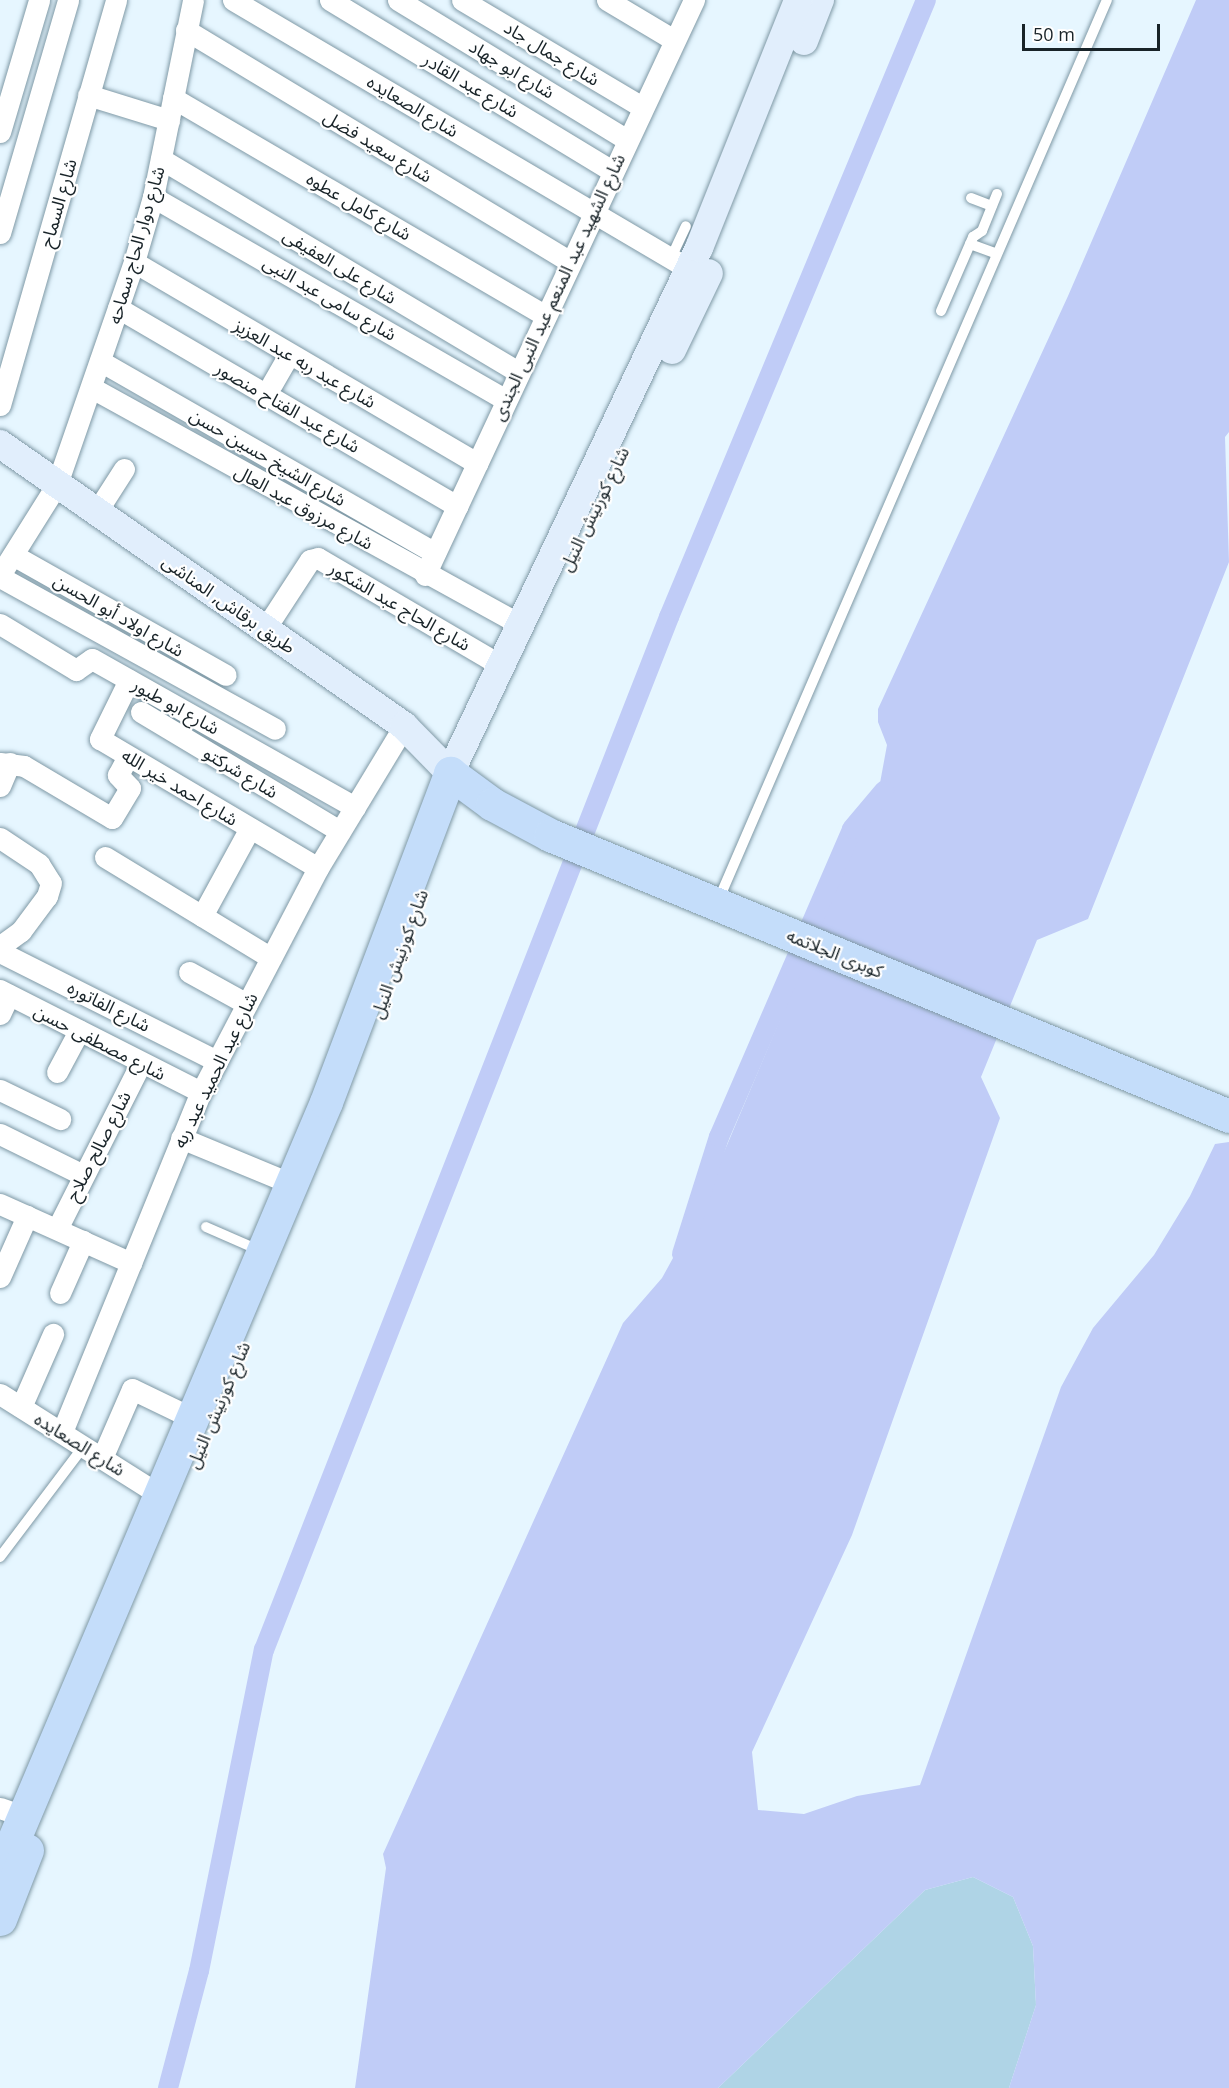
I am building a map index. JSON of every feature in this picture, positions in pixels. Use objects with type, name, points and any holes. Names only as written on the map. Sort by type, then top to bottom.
[{"type":"main road","name":"شارع كورنيش النيل","points":[[684,305],[680,264],[798,0]]},
{"type":"main road","name":"شارع كورنيش النيل","points":[[0,1872],[12,1812],[150,1541],[160,1495],[264,1252],[458,779],[568,542],[684,305],[820,0]]},
{"type":"main road","name":"طريق برقاش, المناشى","points":[[0,444],[404,726],[458,779]]},
{"type":"main road","name":"شارع كورنيش النيل","points":[[0,1918],[150,1541],[311,1184],[499,664],[518,623],[568,542]]},
{"type":"main road","name":"كوبرى الجلاتمه","points":[[458,779],[520,820],[1229,1116]]},
{"type":"street","points":[[0,132],[39,0]]},
{"type":"street","points":[[0,233],[68,0]]},
{"type":"street","name":"شارع السماح","points":[[0,405],[116,0]]},
{"type":"street","name":"شارع دوار الحاج سماحه","points":[[0,576],[8,554],[57,484],[92,388],[153,197],[193,0]]},
{"type":"street","name":"شارع الصعايده","points":[[233,0],[680,264]]},
{"type":"street","name":"شارع عبد القادر","points":[[330,0],[611,170]]},
{"type":"street","name":"شارع ابو جهاد","points":[[399,0],[626,139]]},
{"type":"street","name":"شارع جمال جاد","points":[[462,0],[642,107]]},
{"type":"street","points":[[607,0],[674,40]]},
{"type":"street","name":"شارع الشهيد عبد المنعم عبد النبى الجندى","points":[[425,575],[611,170],[694,0]]},
{"type":"street","name":"شارع سعيد فضل","points":[[186,30],[570,262]]},
{"type":"street","points":[[88,95],[169,120]]},
{"type":"street","name":"شارع كامل عطوه","points":[[173,98],[545,315]]},
{"type":"street","name":"شارع على العفيفى","points":[[161,159],[519,372]]},
{"type":"street","name":"شارع سامى عبد النبى","points":[[153,197],[506,400]]},
{"type":"street","name":"شارع عبد ربه عبد العزيز","points":[[134,262],[477,463]]},
{"type":"street","name":"شارع عبد الفتاح منصور","points":[[118,308],[457,506]]},
{"type":"street","points":[[272,384],[290,354]]},
{"type":"street","name":"شارع الشيخ حسين حسن","points":[[100,361],[435,553]]},
{"type":"street","name":"شارع مرزوق عبد العال","points":[[92,388],[425,575],[518,623]]},
{"type":"street","points":[[97,512],[124,469]]},
{"type":"street","name":"شارع اولاد أبو الحسن","points":[[8,554],[226,675]]},
{"type":"street","name":"شارع الحاج عبد الشكور","points":[[265,629],[310,560],[318,558],[499,664]]},
{"type":"street","points":[[0,576],[275,729]]},
{"type":"street","name":"شارع ابو طيور","points":[[0,624],[75,669],[90,659],[355,807]]},
{"type":"street","name":"شارع احمد خير الله","points":[[129,680],[99,736],[128,756],[318,868]]},
{"type":"street","name":"شارع شركتو","points":[[141,712],[340,831]]},
{"type":"street","name":"شارع عبد الحميد عبد ربه","points":[[62,1432],[201,1092],[318,868],[404,726]]},
{"type":"street","points":[[0,786],[5,763],[24,766],[112,818],[130,788],[118,775],[128,756]]},
{"type":"street","points":[[201,916],[250,828]]},
{"type":"street","points":[[0,838],[39,864],[51,883],[47,896],[21,931],[0,946]]},
{"type":"street","points":[[105,857],[271,958]]},
{"type":"street","name":"شارع الفاتوره","points":[[0,952],[217,1061]]},
{"type":"street","points":[[189,972],[247,1004]]},
{"type":"street","points":[[0,1014],[5,993]]},
{"type":"street","name":"شارع مصطفى حسن","points":[[5,993],[201,1092]]},
{"type":"street","points":[[57,1072],[79,1031]]},
{"type":"street","name":"شارع صالح صلاح","points":[[57,1229],[141,1063]]},
{"type":"street","points":[[0,1089],[60,1119]]},
{"type":"street","points":[[0,1134],[83,1175]]},
{"type":"street","points":[[181,1138],[292,1184]]},
{"type":"street","points":[[0,1204],[130,1263]]},
{"type":"street","points":[[0,1277],[27,1216]]},
{"type":"street","points":[[60,1293],[83,1241]]},
{"type":"street","points":[[21,1407],[53,1334]]},
{"type":"street","points":[[102,1458],[132,1389],[194,1419]]},
{"type":"street","name":"شارع الصعايده","points":[[0,1394],[160,1495]]},
{"type":"lane","points":[[717,904],[995,254],[1107,0]]},
{"type":"lane","points":[[971,198],[995,201],[1014,210]]},
{"type":"lane","points":[[941,311],[973,237],[981,233],[995,201]]},
{"type":"lane","points":[[680,264],[686,226]]},
{"type":"lane","points":[[970,244],[995,254]]},
{"type":"lane","points":[[206,1227],[264,1252]]},
{"type":"lane","points":[[0,1557],[84,1446]]},
{"type":"shaded area","points":[[1196,0],[1229,0],[1229,432],[1225,437],[1229,562],[1088,919],[1037,940],[981,1077],[1000,1118],[852,1535],[752,1752],[758,1810],[804,1814],[857,1796],[920,1785],[1061,1387],[1093,1328],[1154,1255],[1190,1196],[1215,1144],[1229,1142],[1229,2088],[1009,2088],[1036,2005],[1033,1946],[1013,1897],[973,1877],[925,1890],[718,2088],[355,2088],[386,1868],[383,1854],[623,1323],[662,1278],[700,1209],[880,783],[887,745],[878,722],[878,709],[1068,296]]},
{"type":"shaded area","points":[[973,1877],[1013,1897],[1033,1946],[1036,2005],[1009,2088],[718,2088],[925,1890]]},
{"type":"waterway","points":[[168,2088],[199,1971],[264,1650],[669,617],[926,0]]},
{"type":"waterway","points":[[682,1254],[719,1137],[852,829],[884,791]]}]
